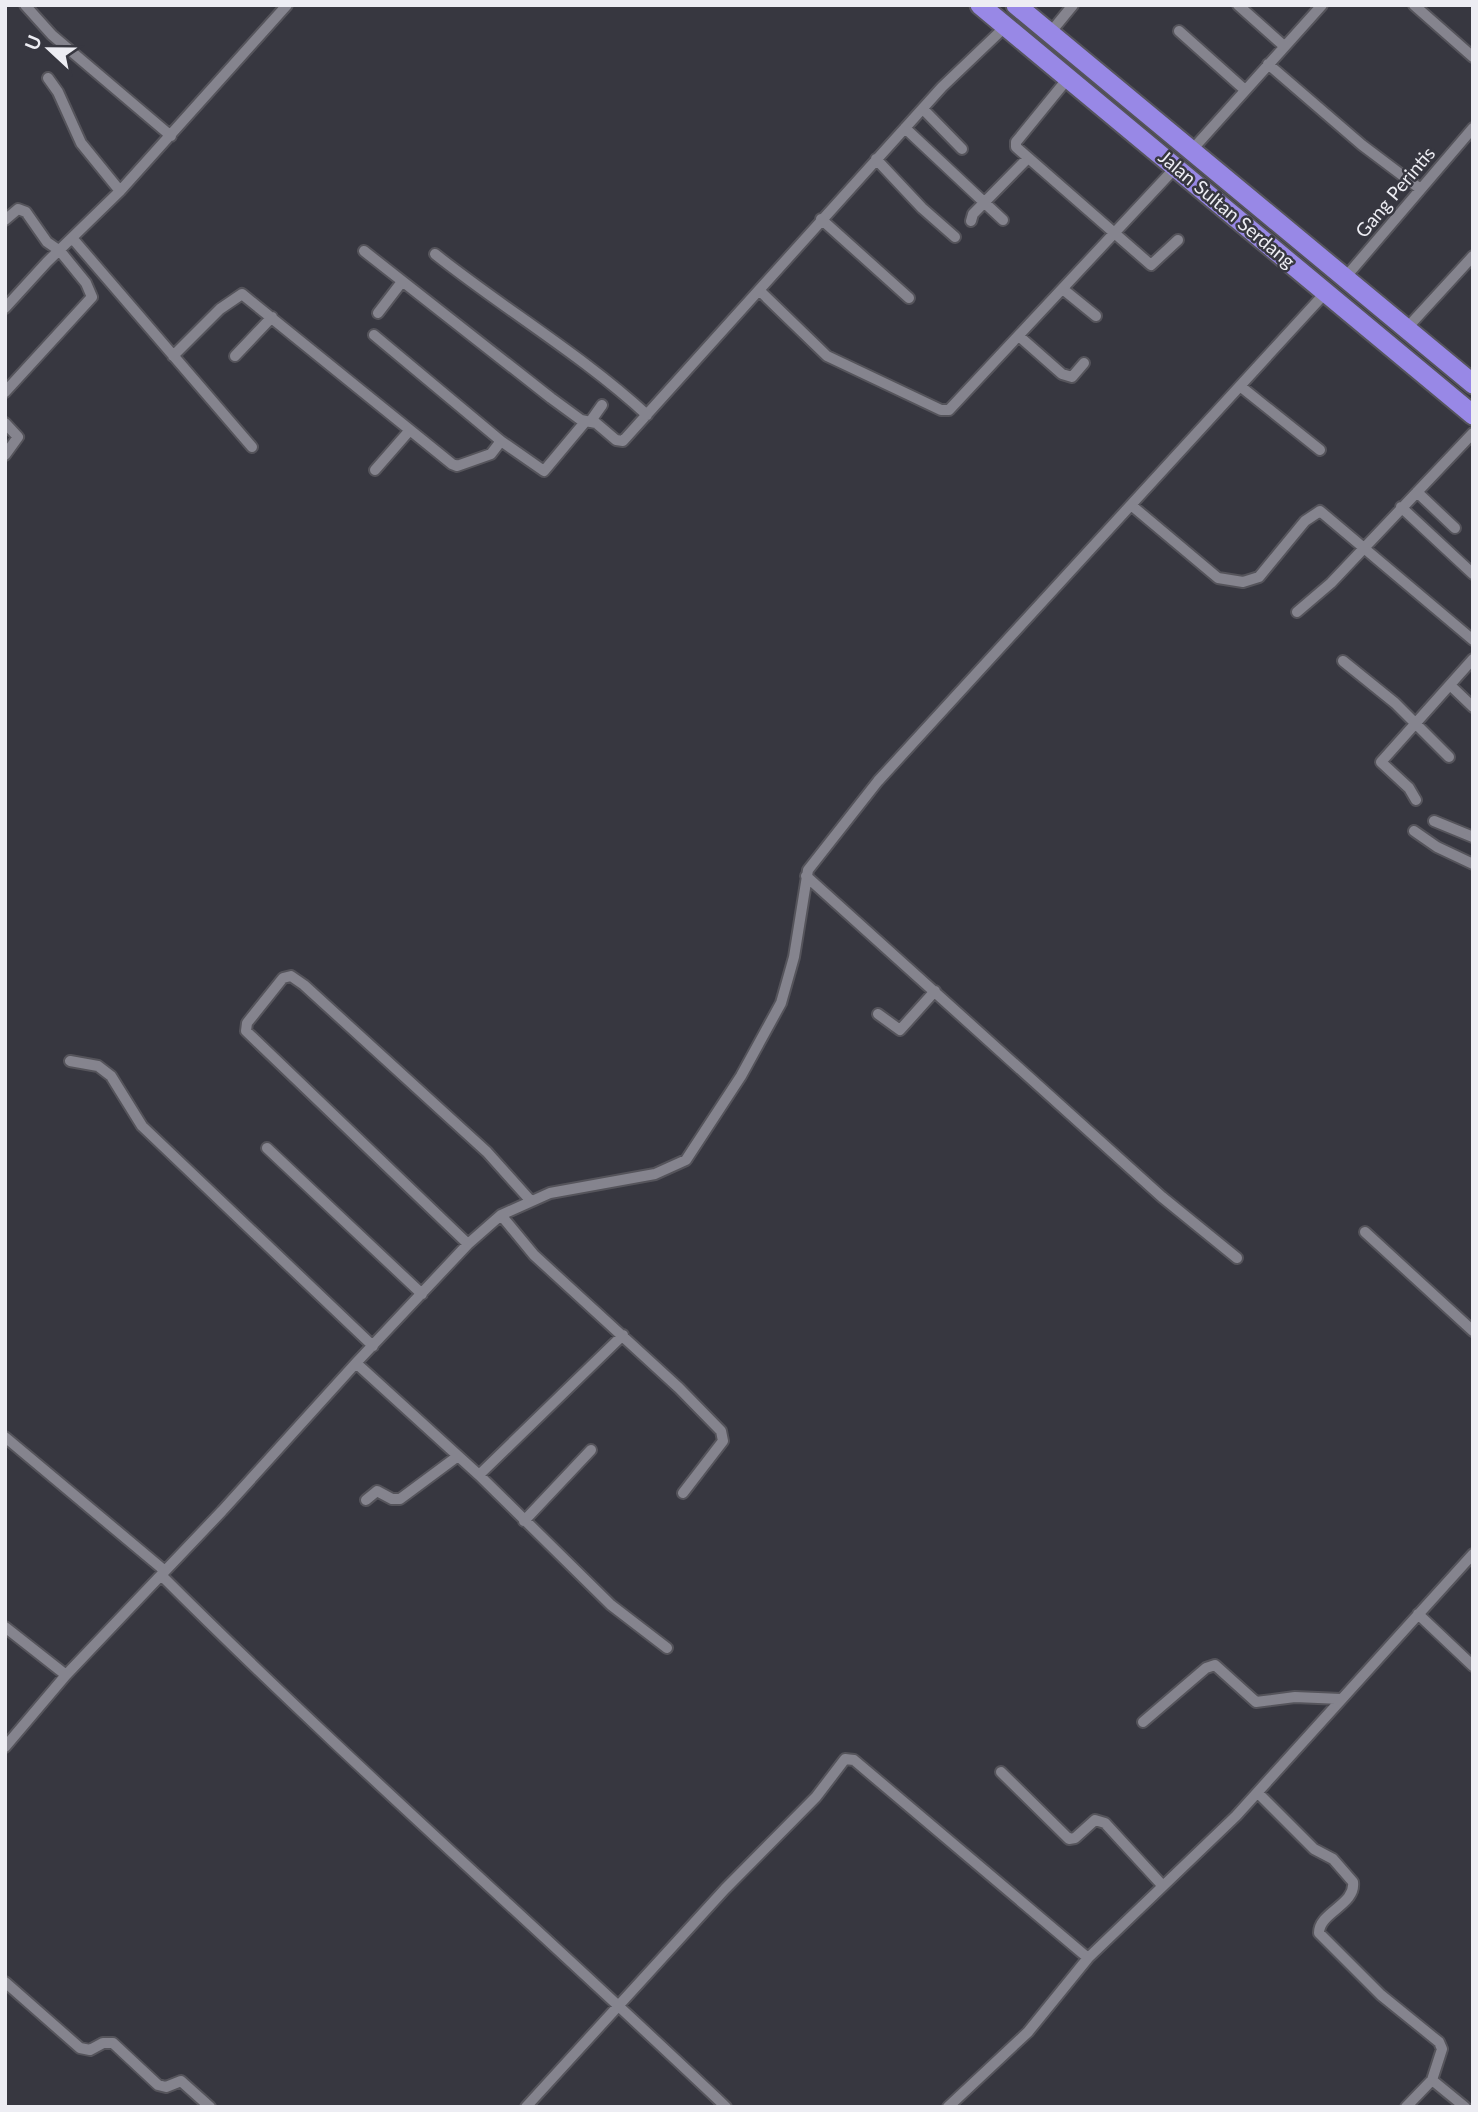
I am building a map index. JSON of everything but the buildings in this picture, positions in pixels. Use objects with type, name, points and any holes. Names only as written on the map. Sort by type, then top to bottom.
[{"type":"highway","name":"Jalan Sultan Serdang","points":[[980,5],[1473,415]]},
{"type":"highway","name":"Jalan Sultan Serdang","points":[[1016,5],[1473,384]]},
{"type":"street","points":[[25,5],[52,35],[171,136]]},
{"type":"street","points":[[5,308],[121,191],[287,5]]},
{"type":"street","points":[[1050,33],[1073,5]]},
{"type":"street","points":[[1238,5],[1284,46]]},
{"type":"street","points":[[1191,151],[1322,5]]},
{"type":"street","points":[[1414,5],[1473,57]]},
{"type":"street","points":[[364,251],[401,283],[588,422],[620,441],[760,291],[876,159],[1006,26]]},
{"type":"street","points":[[1179,31],[1245,90]]},
{"type":"street","points":[[1268,64],[1362,145],[1419,188]]},
{"type":"street","points":[[1069,77],[1015,144],[1152,265],[1178,240]]},
{"type":"street","points":[[48,78],[58,92],[81,143],[121,191]]},
{"type":"street","points":[[923,109],[962,149]]},
{"type":"street","points":[[905,128],[1003,220]]},
{"type":"street","name":"Gang Perintis","points":[[1344,279],[1473,128]]},
{"type":"street","points":[[971,221],[973,214],[1028,158]]},
{"type":"street","points":[[876,159],[912,198],[955,237]]},
{"type":"street","points":[[760,291],[827,356],[940,410],[953,408],[1176,167]]},
{"type":"street","points":[[5,220],[18,209],[23,209],[47,242],[60,251],[86,283],[92,294],[92,299],[5,392]]},
{"type":"street","points":[[821,219],[909,298]]},
{"type":"street","points":[[73,239],[252,447]]},
{"type":"street","points":[[435,254],[471,284],[622,391],[647,415]]},
{"type":"street","points":[[1407,328],[1473,256]]},
{"type":"street","points":[[378,313],[401,283]]},
{"type":"street","points":[[1064,290],[1096,316]]},
{"type":"street","points":[[5,1747],[66,1675],[356,1363],[468,1244],[501,1215],[530,1200],[655,1174],[686,1160],[741,1076],[781,1003],[792,967],[806,876],[812,863],[878,781],[1327,291]]},
{"type":"street","points":[[173,356],[240,294],[252,299],[425,444],[457,466],[491,454],[501,441]]},
{"type":"street","points":[[235,356],[272,317]]},
{"type":"street","points":[[374,335],[501,441],[544,471],[602,405]]},
{"type":"street","points":[[1020,337],[1062,374],[1072,377],[1084,363]]},
{"type":"street","points":[[1240,386],[1320,450]]},
{"type":"street","points":[[5,423],[19,438],[5,455]]},
{"type":"street","points":[[375,470],[410,430]]},
{"type":"street","points":[[1297,612],[1322,591],[1473,433]]},
{"type":"street","points":[[1417,492],[1455,528]]},
{"type":"street","points":[[1131,505],[1200,565],[1227,581],[1255,580],[1305,521],[1318,511],[1364,546],[1473,640]]},
{"type":"street","points":[[1401,507],[1473,574]]},
{"type":"street","points":[[1416,800],[1409,788],[1381,762],[1473,659]]},
{"type":"street","points":[[1343,662],[1415,723],[1449,757]]},
{"type":"street","points":[[1450,685],[1473,707]]},
{"type":"street","points":[[1434,821],[1473,837]]},
{"type":"street","points":[[1437,847],[1449,827]]},
{"type":"street","points":[[1414,831],[1437,847],[1473,864]]},
{"type":"street","points":[[806,876],[1162,1197],[1237,1258]]},
{"type":"street","points":[[468,1244],[246,1031],[247,1023],[283,978],[291,976],[304,985],[486,1152],[530,1200]]},
{"type":"street","points":[[877,1014],[900,1030],[935,991]]},
{"type":"street","points":[[70,1061],[98,1066],[111,1076],[142,1126],[373,1346]]},
{"type":"street","points":[[267,1148],[422,1294]]},
{"type":"street","points":[[501,1215],[534,1255],[622,1335],[721,1432],[723,1441],[718,1450],[683,1493]]},
{"type":"street","points":[[1365,1231],[1473,1331]]},
{"type":"street","points":[[480,1475],[622,1335]]},
{"type":"street","points":[[356,1363],[480,1475],[611,1605],[667,1648]]},
{"type":"street","points":[[5,1437],[163,1573],[271,1685],[533,1928],[620,2004],[726,2107]]},
{"type":"street","points":[[524,1521],[591,1450]]},
{"type":"street","points":[[366,1500],[377,1491],[391,1499],[400,1499],[458,1456]]},
{"type":"street","points":[[948,2107],[1028,2032],[1088,1958],[1258,1793],[1473,1554]]},
{"type":"street","points":[[1418,1614],[1473,1666]]},
{"type":"street","points":[[5,1627],[66,1675]]},
{"type":"street","points":[[1143,1722],[1206,1668],[1215,1665],[1256,1702],[1295,1697],[1341,1699]]},
{"type":"street","points":[[526,2107],[725,1889],[816,1797],[838,1766],[850,1758],[1088,1958]]},
{"type":"street","points":[[1001,1772],[1069,1839],[1075,1838],[1095,1820],[1105,1823],[1162,1885]]},
{"type":"street","points":[[1258,1793],[1314,1849],[1330,1856],[1353,1882],[1350,1895],[1320,1925],[1319,1933],[1381,1994],[1439,2042],[1442,2049],[1432,2080],[1406,2107]]},
{"type":"street","points":[[5,1982],[80,2048],[90,2050],[103,2043],[113,2043],[158,2085],[166,2087],[181,2081],[210,2107]]},
{"type":"street","points":[[1432,2080],[1465,2107]]}]
